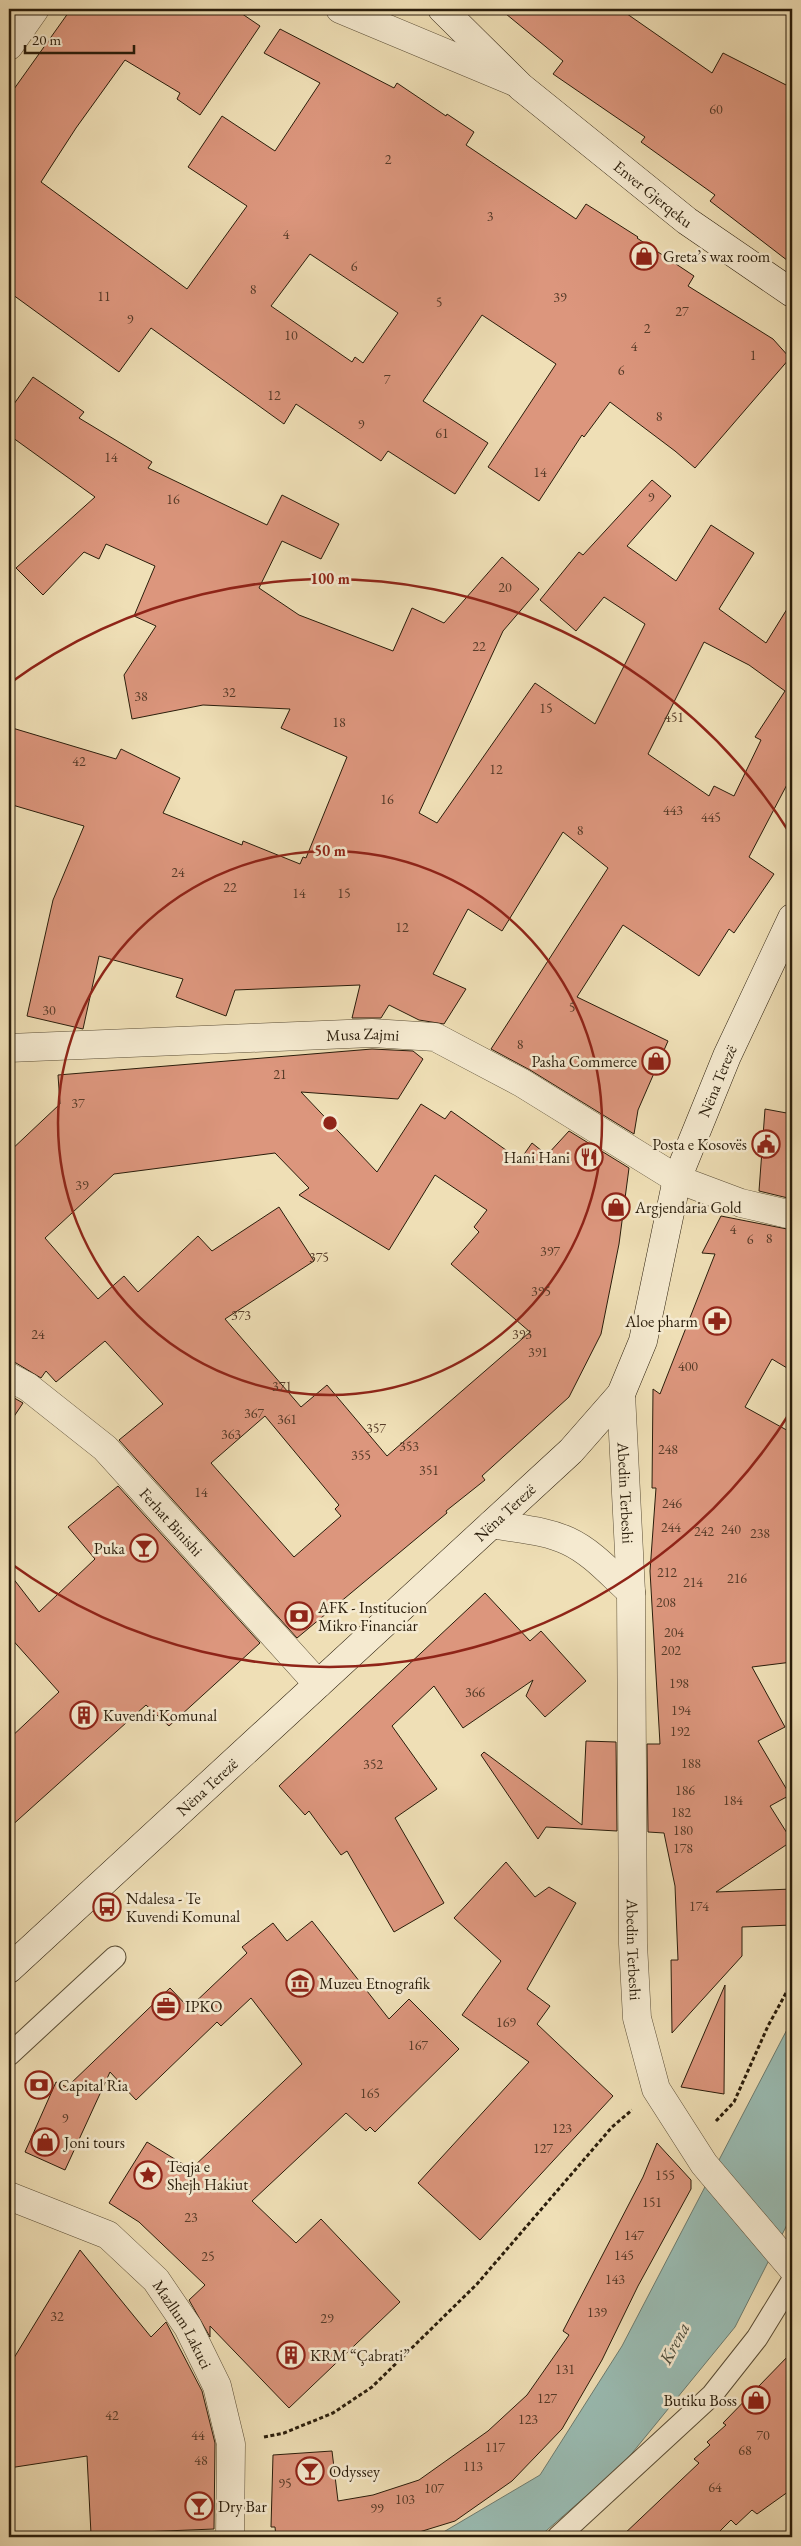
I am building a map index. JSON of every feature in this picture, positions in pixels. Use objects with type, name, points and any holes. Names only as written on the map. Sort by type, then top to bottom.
[{"type":"street","points":[[9,46],[35,9]]},
{"type":"street","points":[[340,9],[518,84]]},
{"type":"street","points":[[442,9],[518,84]]},
{"type":"street","name":"Enver Gjerqeku","points":[[518,84],[687,221],[792,294]]},
{"type":"street","name":"Nëna Terezë","points":[[9,1969],[572,1451],[621,1394],[643,1341],[677,1179],[727,1056],[792,918]]},
{"type":"street","name":"Musa Zajmi","points":[[9,1048],[372,1034],[435,1037],[522,1082],[677,1179],[741,1204],[792,1215]]},
{"type":"street","name":"Ferhat Binishi","points":[[9,1377],[28,1387],[105,1448],[318,1684]]},
{"type":"street","name":"Abedin Terbeshi","points":[[621,1394],[631,1592],[633,1944],[637,2018],[656,2089],[704,2164],[790,2270]]},
{"type":"street","points":[[492,1524],[546,1533],[568,1541],[588,1554],[631,1592]]},
{"type":"street","name":"Mazllum Lakuci","points":[[9,2196],[108,2235],[156,2280],[188,2328],[217,2386],[231,2444],[230,2537]]},
{"type":"lane","points":[[9,2055],[115,1957]]},
{"type":"lane","points":[[558,2537],[712,2395],[757,2338],[790,2270]]},
{"type":"path","points":[[688,2140],[708,2129],[734,2102],[768,2026],[792,1982]]},
{"type":"path","points":[[231,2444],[284,2433],[317,2420],[333,2413],[372,2387],[477,2284],[612,2127],[656,2089]]},
{"type":"water","name":"Krena","points":[[792,2020],[792,2215],[735,2327],[624,2463],[539,2537],[435,2537],[540,2475],[622,2346]]},
{"type":"building","points":[[71,9],[235,9],[260,26],[200,115],[177,99],[180,93],[125,60],[76,128],[41,182],[187,289],[247,206],[188,167],[222,116],[275,151],[320,83],[264,53],[280,29],[394,88],[397,83],[446,116],[447,114],[474,132],[466,145],[576,219],[586,204],[638,237],[694,276],[688,286],[773,339],[790,358],[695,468],[610,402],[584,437],[582,435],[539,501],[488,467],[556,364],[482,315],[423,401],[488,443],[455,494],[388,451],[381,461],[296,404],[284,424],[151,328],[119,372],[9,292],[9,96]],"holes":[[[310,254],[398,313],[363,363],[355,357],[352,362],[271,306]]]},
{"type":"building","points":[[500,9],[620,9],[712,73],[723,53],[792,88],[792,264],[710,201],[715,195],[641,142],[645,137],[553,74],[563,61]]},
{"type":"building","points":[[33,377],[84,412],[79,418],[152,462],[148,468],[267,525],[282,495],[339,524],[321,559],[282,541],[259,588],[299,615],[393,651],[412,608],[444,623],[502,557],[539,589],[503,631],[419,813],[437,823],[535,683],[595,724],[645,624],[604,597],[576,631],[540,600],[579,552],[583,555],[652,480],[671,496],[627,546],[676,581],[711,525],[754,553],[719,609],[766,643],[792,601],[792,775],[749,857],[774,874],[734,933],[729,929],[699,976],[623,925],[577,997],[668,1041],[638,1110],[634,1134],[530,1070],[491,1049],[608,868],[563,832],[502,931],[468,909],[433,974],[466,989],[444,1024],[419,1020],[389,1005],[381,1018],[352,1018],[360,985],[235,990],[226,1016],[176,997],[183,979],[99,956],[83,1029],[27,1016],[53,900],[84,826],[9,804],[9,727],[116,759],[121,749],[180,778],[163,813],[242,845],[243,841],[300,864],[303,857],[306,858],[347,757],[281,728],[290,709],[203,705],[132,719],[124,675],[156,626],[134,616],[155,566],[106,544],[99,559],[84,552],[43,595],[16,568],[95,497],[9,435],[9,411]],"holes":[[[704,642],[749,665],[785,691],[755,737],[761,740],[734,796],[714,786],[709,796],[648,754]]]},
{"type":"building","points":[[372,1049],[413,1051],[423,1059],[398,1099],[301,1092],[377,1172],[421,1104],[445,1119],[451,1111],[520,1160],[532,1143],[547,1155],[569,1131],[629,1168],[619,1244],[601,1334],[569,1397],[482,1476],[485,1480],[297,1638],[119,1440],[163,1404],[105,1341],[56,1382],[46,1371],[41,1378],[16,1363],[9,1361],[9,1152],[60,1104],[58,1075]],"holes":[[[275,1153],[309,1188],[299,1195],[389,1250],[435,1175],[487,1210],[474,1227],[479,1232],[451,1264],[530,1332],[387,1456],[327,1385],[301,1407],[225,1319],[314,1261],[279,1207],[212,1251],[198,1236],[138,1292],[124,1276],[98,1299],[45,1238],[114,1174]],[[265,1416],[339,1505],[335,1509],[341,1516],[294,1557],[211,1463]]]},
{"type":"building","points":[[765,1109],[792,1114],[792,1199],[759,1191]]},
{"type":"building","points":[[721,1216],[792,1230],[792,1371],[772,1359],[745,1407],[792,1433],[792,1662],[752,1667],[785,1727],[758,1741],[790,1795],[770,1806],[792,1841],[716,1892],[792,1889],[792,1925],[742,1927],[742,1956],[672,2033],[671,1960],[678,1960],[675,1886],[664,1833],[648,1832],[647,1744],[660,1744],[650,1571],[656,1488],[652,1488],[653,1389],[660,1394],[715,1254],[702,1253]]},
{"type":"building","points":[[9,1395],[23,1403],[9,1424]]},
{"type":"building","points":[[118,1486],[260,1643],[169,1726],[146,1705],[9,1828],[9,1739],[59,1692],[9,1636],[9,1573],[39,1612],[95,1559],[68,1527]]},
{"type":"building","points":[[485,1593],[530,1641],[541,1631],[586,1681],[545,1717],[526,1696],[533,1680],[463,1728],[434,1686],[392,1726],[437,1789],[395,1818],[444,1903],[394,1932],[347,1851],[341,1855],[309,1811],[305,1815],[279,1786]]},
{"type":"building","points":[[586,1741],[616,1742],[617,1831],[546,1827],[538,1839],[481,1755],[484,1752],[582,1825]]},
{"type":"building","points":[[506,1862],[535,1897],[549,1887],[576,1903],[527,1989],[550,2006],[537,2024],[613,2096],[480,2240],[418,2183],[529,2062],[462,2015],[501,1961],[454,1918]]},
{"type":"building","points":[[312,1921],[389,2019],[409,1999],[459,2049],[375,2132],[370,2127],[366,2131],[346,2113],[252,2201],[296,2243],[321,2219],[400,2302],[289,2408],[210,2326],[210,2337],[189,2300],[205,2285],[139,2222],[109,2203],[147,2142],[191,2169],[302,2064],[251,1998],[221,2026],[217,2022],[136,2100],[110,2072],[65,2170],[25,2152],[56,2082],[67,2087],[170,1988],[189,2008],[247,1953],[242,1947],[273,1923],[287,1941]]},
{"type":"building","points":[[725,1985],[724,2094],[681,2087]]},
{"type":"building","points":[[657,2143],[691,2180],[691,2189],[638,2286],[602,2360],[562,2429],[512,2481],[455,2521],[403,2537],[276,2537],[275,2527],[271,2527],[273,2455],[332,2451],[338,2501],[373,2495],[419,2480],[488,2431],[527,2395],[569,2335],[563,2331],[643,2177]]},
{"type":"building","points":[[80,2250],[151,2337],[166,2322],[202,2391],[215,2443],[214,2529],[91,2534],[87,2456],[9,2468],[9,2366]]},
{"type":"building","points":[[792,2352],[792,2489],[757,2514],[752,2510],[736,2525],[731,2520],[714,2537],[621,2537],[699,2463],[694,2459],[710,2445],[707,2442],[726,2425],[723,2423]]},
{"type":"place","name":"Greta’s wax room","points":[[644,256]]},
{"type":"place","name":"Pasha Commerce","points":[[656,1061]]},
{"type":"place","name":"Posta e Kosovës","points":[[766,1144]]},
{"type":"place","name":"Hani Hani","points":[[589,1157]]},
{"type":"place","name":"Argjendaria Gold","points":[[616,1207]]},
{"type":"place","name":"Aloe pharm","points":[[717,1321]]},
{"type":"place","name":"Puka","points":[[144,1548]]},
{"type":"place","name":"AFK - Institucion Mikro Financiar","points":[[299,1616]]},
{"type":"place","name":"Kuvendi Komunal","points":[[84,1715]]},
{"type":"place","name":"Ndalesa - Te Kuvendi Komunal","points":[[107,1907]]},
{"type":"place","name":"Muzeu Etnografik","points":[[300,1983]]},
{"type":"place","name":"IPKO","points":[[166,2006]]},
{"type":"place","name":"Capital Ria","points":[[39,2085]]},
{"type":"place","name":"Joni tours","points":[[45,2142]]},
{"type":"place","name":"Teqja e Shejh Hakiut","points":[[148,2175]]},
{"type":"place","name":"KRM “Çabrati”","points":[[291,2355]]},
{"type":"place","name":"Butiku Boss","points":[[756,2400]]},
{"type":"place","name":"Odyssey","points":[[310,2471]]},
{"type":"place","name":"Dry Bar","points":[[199,2506]]}]
